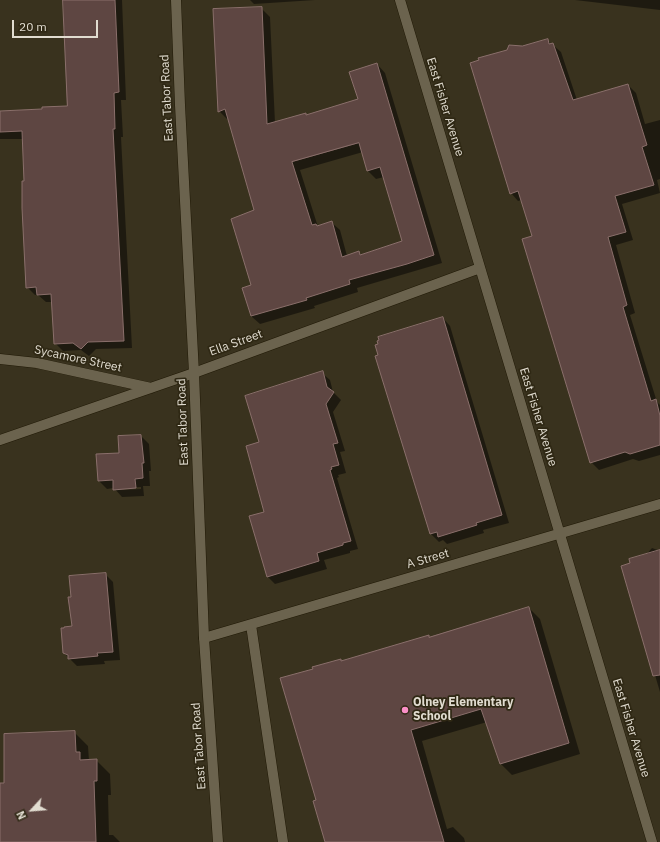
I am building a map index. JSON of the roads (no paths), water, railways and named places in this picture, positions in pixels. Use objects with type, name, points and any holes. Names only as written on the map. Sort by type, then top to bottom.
[{"type":"street","name":"East Tabor Road","points":[[176,0],[194,373],[204,638],[218,842]]},
{"type":"street","name":"East Fisher Avenue","points":[[400,0],[652,842]]},
{"type":"street","name":"Ella Street","points":[[0,440],[194,373],[480,268]]},
{"type":"street","name":"Sycamore Street","points":[[0,359],[37,363],[150,388]]},
{"type":"street","name":"A Street","points":[[204,638],[660,504]]},
{"type":"street","points":[[251,625],[283,842]]},
{"type":"place","name":"Olney Elementary School","points":[[405,710]]}]
